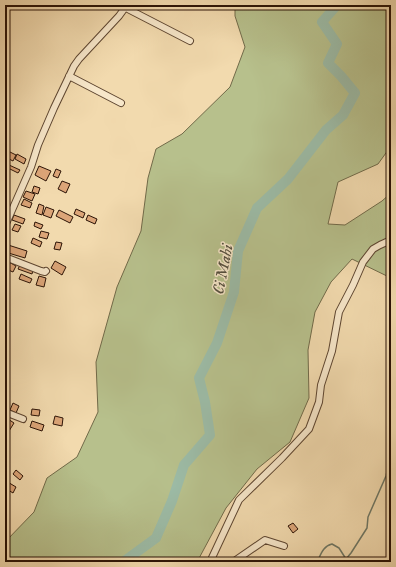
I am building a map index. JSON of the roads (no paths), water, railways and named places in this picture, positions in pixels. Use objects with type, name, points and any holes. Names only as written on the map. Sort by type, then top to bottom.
[{"type":"street","points":[[5,226],[31,167],[50,116],[69,76],[79,59],[119,16],[126,6],[190,41]]},
{"type":"street","points":[[69,76],[121,103]]},
{"type":"street","points":[[210,562],[239,500],[309,429],[319,402],[321,385],[332,351],[339,312],[354,285],[363,262],[373,249],[391,240]]},
{"type":"street","points":[[5,257],[41,271],[46,271]]},
{"type":"street","points":[[5,412],[23,420]]},
{"type":"street","points":[[233,562],[265,540],[284,546]]},
{"type":"waterway","name":"Ci Mahi","points":[[123,562],[156,538],[172,501],[184,465],[210,435],[205,402],[199,378],[217,343],[234,292],[238,251],[257,208],[288,179],[326,130],[343,115],[355,93],[328,63],[337,44],[322,22],[337,5]]},
{"type":"waterway","points":[[317,562],[324,548],[332,544],[339,548],[346,559],[367,528],[368,517],[386,476],[389,463],[389,447],[391,444]]}]
